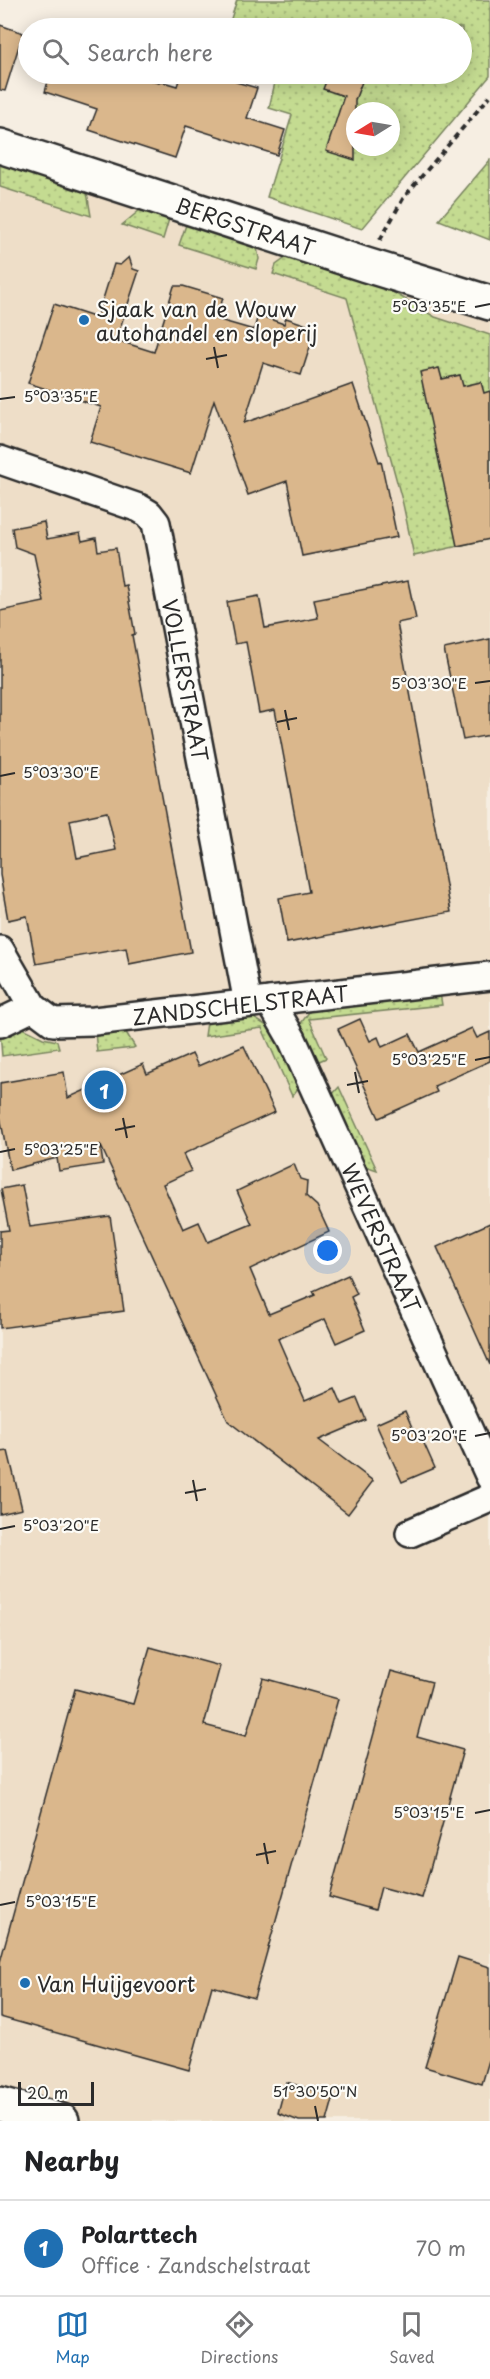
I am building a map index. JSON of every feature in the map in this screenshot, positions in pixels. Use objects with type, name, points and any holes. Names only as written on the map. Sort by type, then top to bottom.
[{"type":"street","name":"BERGSTRAAT","points":[[0,146],[490,303]]},
{"type":"street","name":"VOLLERSTRAAT","points":[[0,460],[139,508],[149,514],[156,523],[259,1002]]},
{"type":"street","points":[[0,950],[33,1007],[0,1023]]},
{"type":"street","name":"ZANDSCHELSTRAAT","points":[[33,1007],[54,1022],[94,1021],[490,976]]},
{"type":"street","name":"WEVERSTRAAT","points":[[259,1002],[292,1039],[490,1477]]},
{"type":"street","points":[[410,1533],[490,1498]]},
{"type":"street","points":[[0,2104],[62,2121]]},
{"type":"path","points":[[366,265],[404,197],[490,96]]},
{"type":"shaded area","points":[[0,153],[490,307],[490,2121],[0,2121]]},
{"type":"green space","points":[[237,0],[490,0],[490,76],[362,229],[267,197],[292,115],[269,108],[275,84],[472,84],[472,18],[231,18]]},
{"type":"green space","points":[[490,160],[490,240],[439,220]]},
{"type":"green space","points":[[0,164],[87,192],[91,216],[0,187]]},
{"type":"green space","points":[[140,210],[169,219],[163,239],[122,225]]},
{"type":"green space","points":[[186,225],[257,247],[259,259],[256,269],[179,245]]},
{"type":"green space","points":[[287,257],[391,291],[435,317],[490,335],[490,539],[414,556],[403,504],[347,298],[273,274],[276,265]]},
{"type":"green space","points":[[440,993],[442,1005],[309,1019],[326,1058],[317,1062],[299,1026],[312,1008]]},
{"type":"green space","points":[[242,1016],[254,1018],[272,1029],[300,1086],[292,1096],[262,1028],[205,1036],[207,1022]]},
{"type":"green space","points":[[21,1027],[43,1038],[57,1041],[59,1048],[2,1056],[0,1032]]},
{"type":"green space","points":[[124,1029],[135,1047],[97,1052],[95,1032]]},
{"type":"green space","points":[[339,1087],[377,1170],[362,1165],[331,1096]]},
{"type":"building","points":[[0,25],[18,31],[18,49],[5,91],[0,90]]},
{"type":"building","points":[[47,84],[170,84],[177,86],[178,84],[243,84],[257,88],[247,118],[285,130],[277,155],[186,126],[175,158],[89,130],[97,109],[45,92]]},
{"type":"building","points":[[325,84],[361,84],[355,102],[346,102],[346,156],[355,156],[355,160],[326,151],[344,96],[323,89]]},
{"type":"building","points":[[129,257],[133,269],[139,271],[116,340],[154,352],[174,286],[183,286],[223,298],[216,319],[254,330],[258,315],[284,324],[286,318],[316,328],[301,375],[263,363],[244,423],[353,384],[379,462],[381,461],[397,537],[302,556],[287,481],[248,495],[214,400],[191,473],[90,442],[101,407],[28,383],[54,304],[97,318],[114,264],[120,265]]},
{"type":"building","points":[[439,368],[442,379],[460,375],[463,386],[481,382],[484,393],[490,391],[490,539],[457,546],[420,372]]},
{"type":"building","points":[[44,522],[47,539],[80,533],[82,541],[96,538],[98,551],[116,548],[122,586],[126,585],[135,634],[132,635],[191,952],[129,964],[126,948],[36,964],[27,916],[8,920],[0,875],[0,611],[44,602],[34,554],[15,547],[12,528]],"holes":[[[107,812],[116,850],[77,858],[70,820]]]},
{"type":"building","points":[[408,581],[416,619],[397,623],[451,912],[287,943],[279,898],[309,892],[275,710],[259,713],[246,642],[235,644],[227,602],[259,596],[265,628],[318,618],[314,599]]},
{"type":"building","points":[[490,639],[490,735],[463,740],[444,649]]},
{"type":"building","points":[[360,1019],[370,1041],[378,1037],[382,1047],[410,1034],[419,1052],[472,1028],[477,1038],[490,1032],[490,1061],[434,1086],[437,1092],[379,1118],[338,1029]]},
{"type":"building","points":[[244,1046],[275,1112],[183,1154],[191,1171],[163,1184],[183,1229],[199,1222],[208,1242],[252,1224],[237,1191],[294,1164],[300,1179],[307,1181],[306,1196],[317,1206],[329,1232],[250,1269],[269,1314],[315,1295],[313,1291],[348,1275],[357,1294],[351,1297],[365,1330],[336,1343],[325,1319],[278,1339],[305,1401],[335,1388],[342,1404],[357,1398],[366,1420],[319,1440],[373,1481],[348,1514],[228,1421],[100,1144],[103,1164],[59,1171],[57,1158],[10,1170],[0,1116],[0,1083],[64,1072],[68,1098],[143,1064],[147,1074],[192,1054],[198,1066]]},
{"type":"building","points":[[22,1185],[30,1227],[110,1216],[124,1311],[0,1328],[0,1231],[9,1230],[1,1189]]},
{"type":"building","points":[[490,1223],[490,1365],[437,1247]]},
{"type":"building","points":[[405,1411],[418,1441],[422,1439],[435,1468],[402,1482],[376,1424]]},
{"type":"building","points":[[8,1451],[22,1509],[0,1514],[0,1452]]},
{"type":"building","points":[[150,1647],[220,1666],[204,1725],[246,1736],[263,1678],[338,1699],[254,1998],[212,1986],[189,2070],[0,2017],[0,1962],[75,1689],[133,1704]]},
{"type":"building","points":[[391,1671],[432,1682],[417,1737],[463,1750],[422,1898],[381,1887],[375,1910],[329,1897]]},
{"type":"building","points":[[458,1957],[490,1967],[490,2057],[482,2084],[425,2067]]},
{"type":"building","points":[[286,2082],[334,2096],[327,2121],[299,2121],[278,2113]]},
{"type":"place","name":"Sjaak van de Wouw autohandel en sloperij","points":[[84,320]]},
{"type":"place","name":"Polarttech","points":[[104,1090]]},
{"type":"place","name":"Van Huijgevoort","points":[[25,1983]]}]
